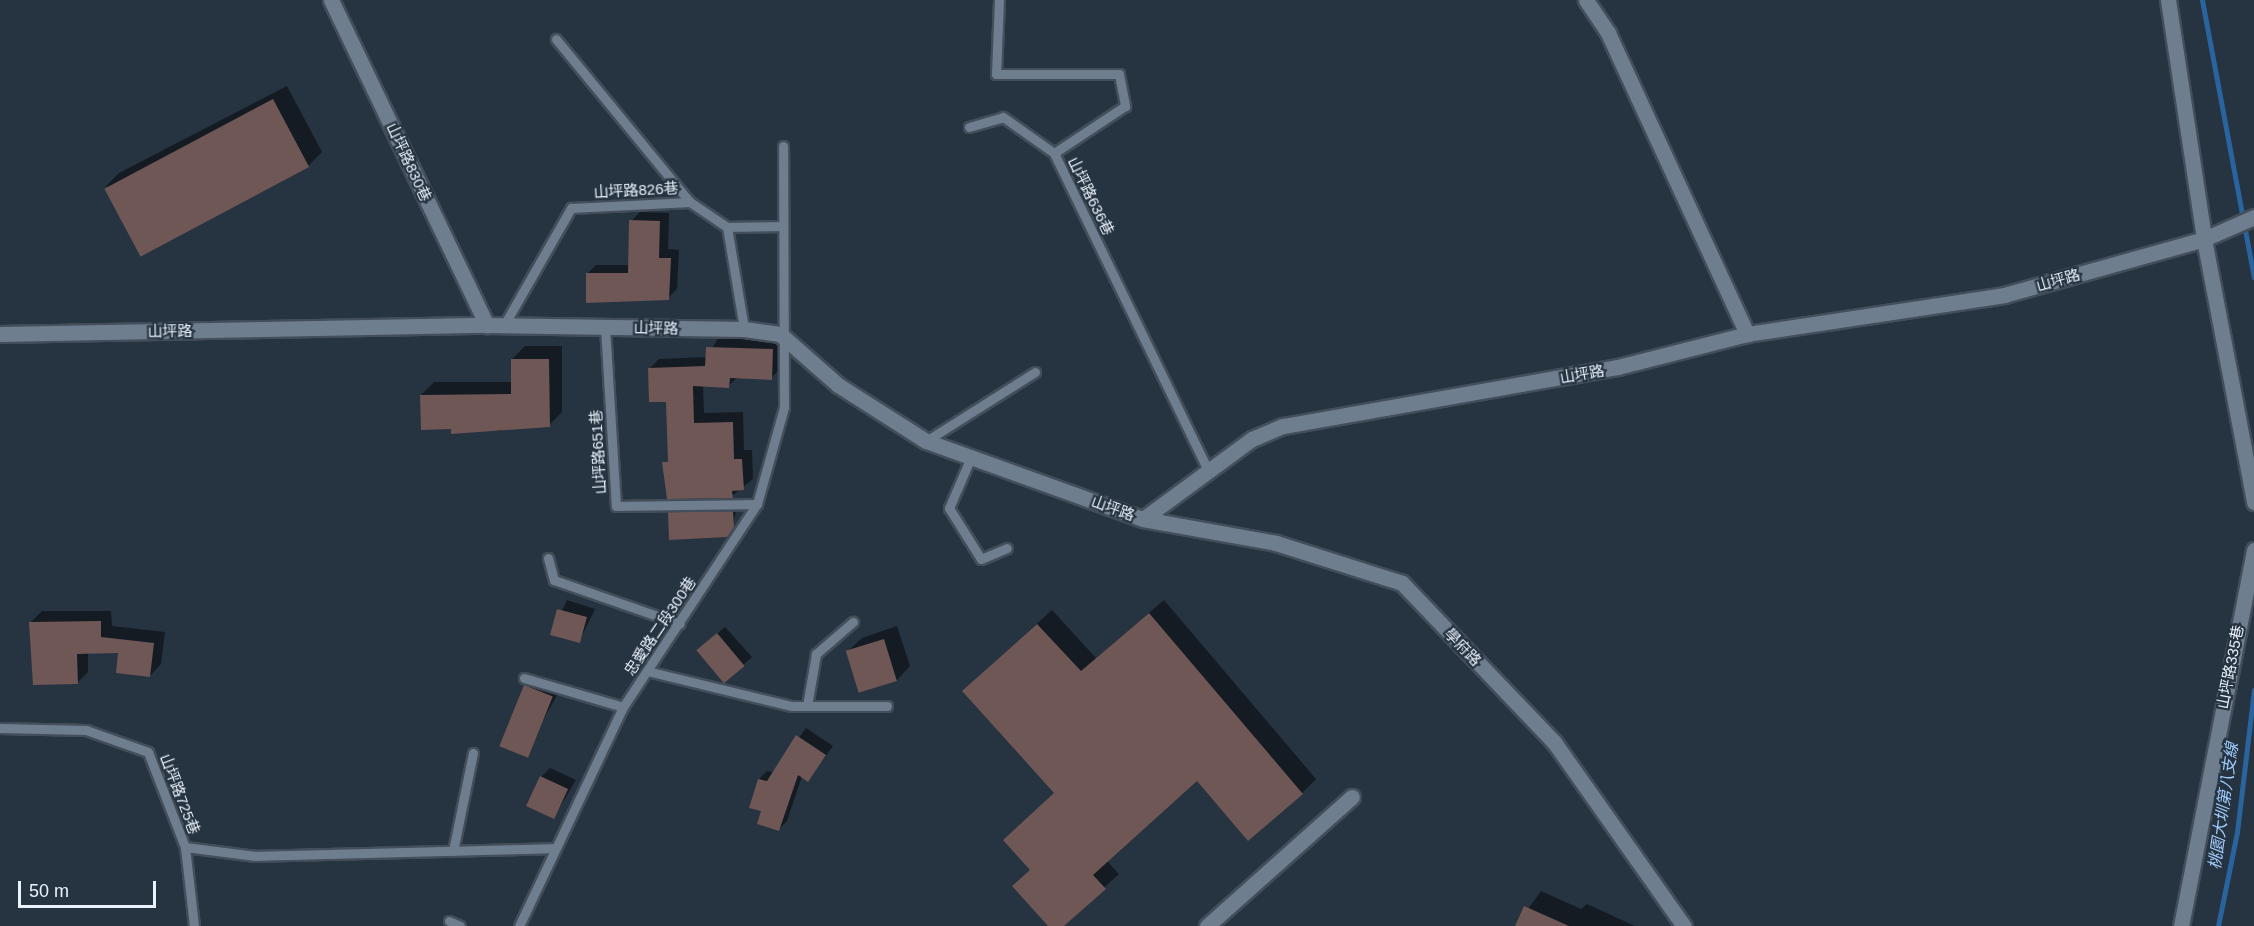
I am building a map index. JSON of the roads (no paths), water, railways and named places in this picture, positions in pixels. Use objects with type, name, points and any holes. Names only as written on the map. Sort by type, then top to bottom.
[{"type":"street","name":"山坪路830巷","points":[[330,0],[487,325]]},
{"type":"street","points":[[1586,0],[1608,33],[1747,334]]},
{"type":"street","points":[[2168,0],[2204,238],[2254,502]]},
{"type":"street","name":"山坪路","points":[[0,334],[487,325],[744,329],[780,334],[837,385],[926,441],[1143,519],[1252,439],[1284,426],[1618,367],[1747,334],[2004,295],[2204,238],[2247,220]]},
{"type":"street","name":"學府路","points":[[1143,519],[1276,543],[1402,583],[1554,742],[1684,926]]},
{"type":"street","name":"山坪路335巷","points":[[2181,926],[2254,549]]},
{"type":"street","points":[[1207,926],[1352,797]]},
{"type":"lane","name":"山坪路636巷","points":[[999,0],[996,74],[1119,74],[1125,106],[1054,153],[1209,470]]},
{"type":"lane","points":[[556,39],[690,202]]},
{"type":"lane","points":[[969,127],[1003,117],[1054,153]]},
{"type":"lane","name":"忠愛路二段300巷","points":[[519,926],[623,707],[680,624],[757,504],[784,407],[780,334],[783,146]]},
{"type":"lane","name":"山坪路826巷","points":[[504,325],[571,208],[690,202],[727,227]]},
{"type":"lane","points":[[744,329],[727,227],[782,226]]},
{"type":"lane","name":"山坪路651巷","points":[[605,327],[616,506],[757,504]]},
{"type":"lane","points":[[926,441],[1035,372]]},
{"type":"lane","points":[[971,457],[949,508],[981,559],[1006,548]]},
{"type":"lane","points":[[548,558],[554,580],[680,624]]},
{"type":"lane","points":[[807,706],[816,654],[853,622]]},
{"type":"lane","points":[[647,671],[807,706],[887,706]]},
{"type":"lane","points":[[524,678],[623,707]]},
{"type":"lane","name":"山坪路725巷","points":[[0,728],[86,730],[148,752],[185,848],[194,926]]},
{"type":"lane","points":[[453,851],[473,753]]},
{"type":"lane","points":[[185,848],[255,856],[556,848]]},
{"type":"lane","points":[[449,921],[460,926]]},
{"type":"waterway","name":"桃園大圳第八支線","points":[[2202,0],[2254,277]]},
{"type":"waterway","name":"桃園大圳第八支線","points":[[2218,926],[2237,832],[2254,690]]}]
